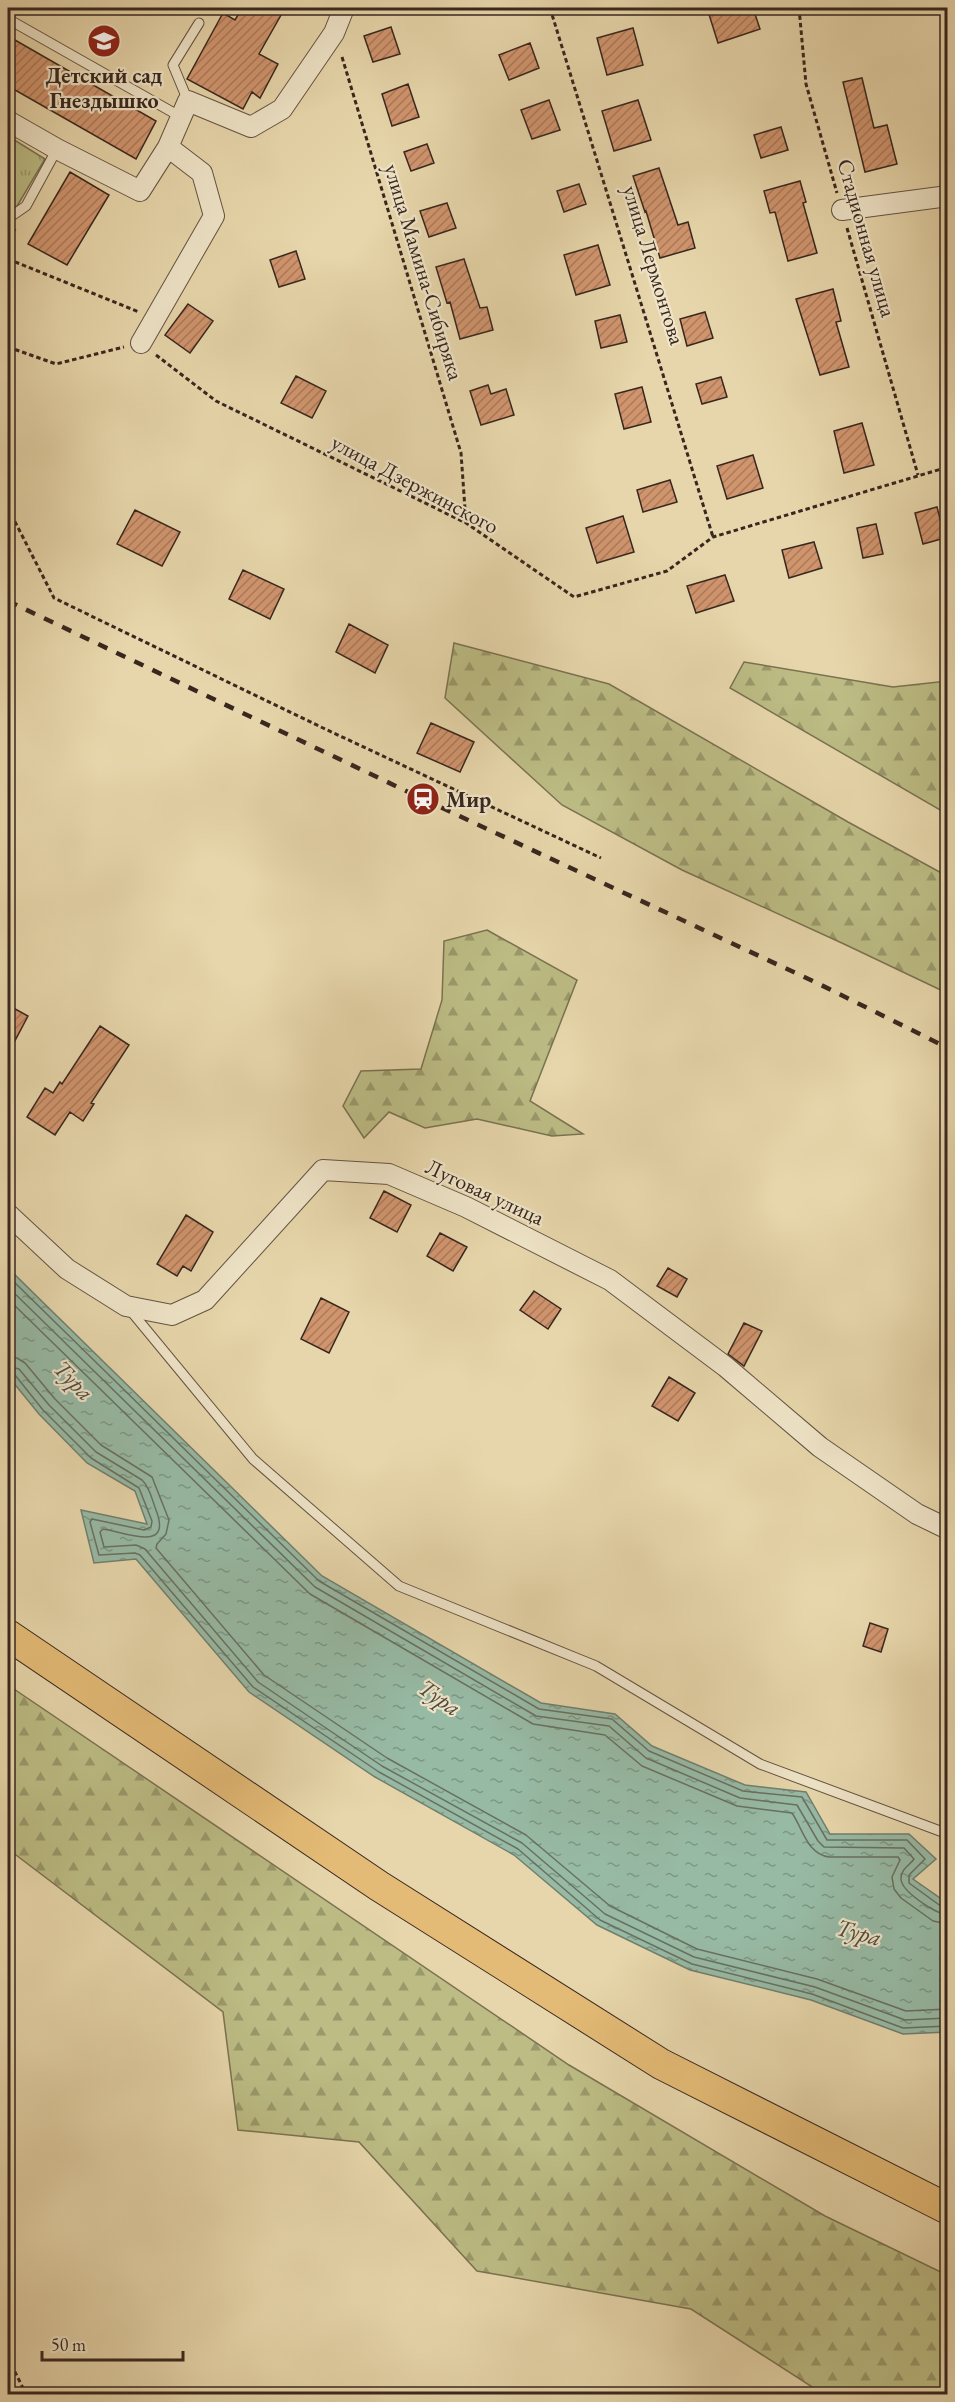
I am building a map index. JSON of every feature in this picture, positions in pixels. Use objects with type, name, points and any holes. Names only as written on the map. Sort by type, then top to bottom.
[{"type":"main road","points":[[8,1635],[379,1886],[661,2064],[948,2209]]},
{"type":"street","points":[[8,121],[140,191],[168,147],[184,109],[251,127],[282,109],[334,33],[344,8]]},
{"type":"street","points":[[141,343],[214,216],[202,173],[168,147]]},
{"type":"street","points":[[842,210],[948,196]]},
{"type":"street","name":"Луговая улица","points":[[8,1214],[67,1269],[126,1306],[172,1314],[205,1300],[323,1170],[389,1174],[466,1207],[610,1280],[726,1366],[820,1447],[917,1514],[948,1529]]},
{"type":"lane","points":[[8,19],[184,109]]},
{"type":"lane","points":[[184,109],[173,65],[199,23]]},
{"type":"lane","points":[[8,214],[13,215],[26,207],[57,149]]},
{"type":"lane","points":[[126,1306],[253,1459],[399,1586],[596,1666],[759,1764],[948,1834]]},
{"type":"path","name":"улица Лермонтова","points":[[550,8],[713,537]]},
{"type":"path","name":"Стадионная улица","points":[[799,8],[806,84],[918,476]]},
{"type":"path","name":"улица Мамина-Сибиряка","points":[[334,33],[461,453],[466,523]]},
{"type":"path","points":[[8,260],[155,318]]},
{"type":"path","name":"улица Дзержинского","points":[[141,343],[216,401],[466,523],[574,597],[668,571],[713,537],[948,467]]},
{"type":"path","points":[[8,347],[56,364],[141,343]]},
{"type":"path","points":[[8,508],[54,598],[322,728],[601,858]]},
{"type":"path","points":[[8,2358],[26,2394]]},
{"type":"green space","points":[[8,136],[45,159],[10,218],[8,217]]},
{"type":"green space","points":[[454,643],[609,684],[848,822],[947,876],[947,993],[682,870],[562,805],[445,698]]},
{"type":"green space","points":[[744,662],[893,687],[947,681],[947,814],[730,688]]},
{"type":"green space","points":[[487,930],[577,980],[530,1101],[583,1134],[552,1136],[477,1119],[425,1128],[389,1112],[364,1138],[343,1106],[361,1071],[421,1069],[442,1000],[444,941]]},
{"type":"green space","points":[[8,1685],[569,2065],[825,2216],[947,2275],[947,2394],[823,2394],[691,2309],[477,2271],[359,2142],[238,2130],[223,2012],[8,1849]]},
{"type":"water","name":"Тура","points":[[8,1268],[322,1576],[541,1703],[615,1714],[652,1746],[745,1785],[806,1792],[830,1834],[909,1834],[936,1859],[913,1879],[947,1903],[947,2032],[903,2034],[811,2000],[690,1970],[597,1925],[514,1855],[375,1777],[249,1692],[136,1559],[94,1563],[81,1510],[147,1524],[135,1491],[87,1463],[39,1414],[8,1376]]},
{"type":"building","points":[[242,8],[285,8],[259,54],[278,64],[260,98],[252,92],[243,109],[187,79],[223,13],[235,20]]},
{"type":"building","points":[[707,8],[753,8],[760,29],[718,43]]},
{"type":"building","points":[[391,27],[400,54],[373,62],[364,36]]},
{"type":"building","points":[[633,28],[643,65],[607,75],[597,38]]},
{"type":"building","points":[[8,36],[156,121],[136,159],[8,86]]},
{"type":"building","points":[[530,43],[539,68],[509,80],[499,55]]},
{"type":"building","points":[[862,78],[874,128],[887,125],[897,164],[865,172],[843,82]]},
{"type":"building","points":[[408,84],[419,117],[392,126],[382,94]]},
{"type":"building","points":[[549,100],[560,130],[532,139],[521,110]]},
{"type":"building","points":[[638,100],[651,140],[614,151],[602,111]]},
{"type":"building","points":[[781,127],[788,150],[761,158],[754,135]]},
{"type":"building","points":[[427,144],[434,163],[411,171],[404,152]]},
{"type":"building","points":[[659,168],[678,225],[688,222],[695,248],[660,258],[633,176]]},
{"type":"building","points":[[70,172],[109,195],[67,265],[28,244]]},
{"type":"building","points":[[800,181],[806,202],[803,203],[817,253],[788,261],[775,212],[770,213],[764,191]]},
{"type":"building","points":[[579,184],[586,204],[564,212],[557,191]]},
{"type":"building","points":[[447,203],[456,228],[429,237],[420,211]]},
{"type":"building","points":[[598,245],[610,285],[576,295],[564,255]]},
{"type":"building","points":[[296,251],[305,279],[279,287],[270,260]]},
{"type":"building","points":[[464,259],[480,308],[487,307],[493,330],[460,339],[450,302],[447,303],[436,267]]},
{"type":"building","points":[[833,289],[841,321],[836,322],[849,367],[820,375],[796,299]]},
{"type":"building","points":[[188,304],[213,321],[190,353],[165,335]]},
{"type":"building","points":[[705,312],[713,338],[687,346],[680,319]]},
{"type":"building","points":[[620,315],[627,342],[601,348],[595,321]]},
{"type":"building","points":[[296,376],[326,391],[312,418],[281,403]]},
{"type":"building","points":[[721,377],[727,397],[702,404],[696,384]]},
{"type":"building","points":[[488,385],[491,394],[506,389],[514,415],[481,425],[470,391]]},
{"type":"building","points":[[642,387],[651,422],[624,429],[615,394]]},
{"type":"building","points":[[862,423],[874,465],[844,473],[834,431]]},
{"type":"building","points":[[753,455],[763,488],[727,499],[717,466]]},
{"type":"building","points":[[670,480],[677,502],[643,512],[637,490]]},
{"type":"building","points":[[937,507],[945,538],[923,544],[915,513]]},
{"type":"building","points":[[135,510],[180,532],[162,566],[117,544]]},
{"type":"building","points":[[623,516],[634,552],[597,563],[586,528]]},
{"type":"building","points":[[876,524],[883,554],[863,558],[857,528]]},
{"type":"building","points":[[814,542],[822,568],[789,578],[782,550]]},
{"type":"building","points":[[243,570],[284,589],[270,619],[229,599]]},
{"type":"building","points":[[725,575],[734,601],[696,613],[687,586]]},
{"type":"building","points":[[349,624],[388,645],[375,673],[336,652]]},
{"type":"building","points":[[431,723],[474,742],[460,772],[417,753]]},
{"type":"building","points":[[8,1005],[28,1016],[8,1054]]},
{"type":"building","points":[[100,1026],[129,1045],[91,1103],[94,1104],[83,1121],[70,1112],[55,1135],[27,1117],[45,1088],[53,1093],[60,1082],[62,1084]]},
{"type":"building","points":[[384,1191],[411,1205],[397,1232],[370,1218]]},
{"type":"building","points":[[186,1215],[213,1232],[191,1271],[183,1266],[177,1276],[157,1264]]},
{"type":"building","points":[[440,1233],[467,1247],[453,1271],[427,1256]]},
{"type":"building","points":[[668,1268],[687,1279],[677,1297],[657,1286]]},
{"type":"building","points":[[534,1291],[561,1309],[548,1329],[520,1310]]},
{"type":"building","points":[[321,1298],[349,1312],[329,1353],[301,1339]]},
{"type":"building","points":[[744,1323],[762,1331],[744,1366],[728,1354]]},
{"type":"building","points":[[669,1377],[695,1393],[678,1421],[652,1406]]},
{"type":"building","points":[[870,1623],[888,1629],[881,1652],[863,1646]]},
{"type":"railway","points":[[8,601],[423,799],[817,983],[948,1048]]},
{"type":"place","name":"Детский сад Гнездышко","points":[[104,41]]},
{"type":"place","name":"Мир","points":[[423,799]]}]
